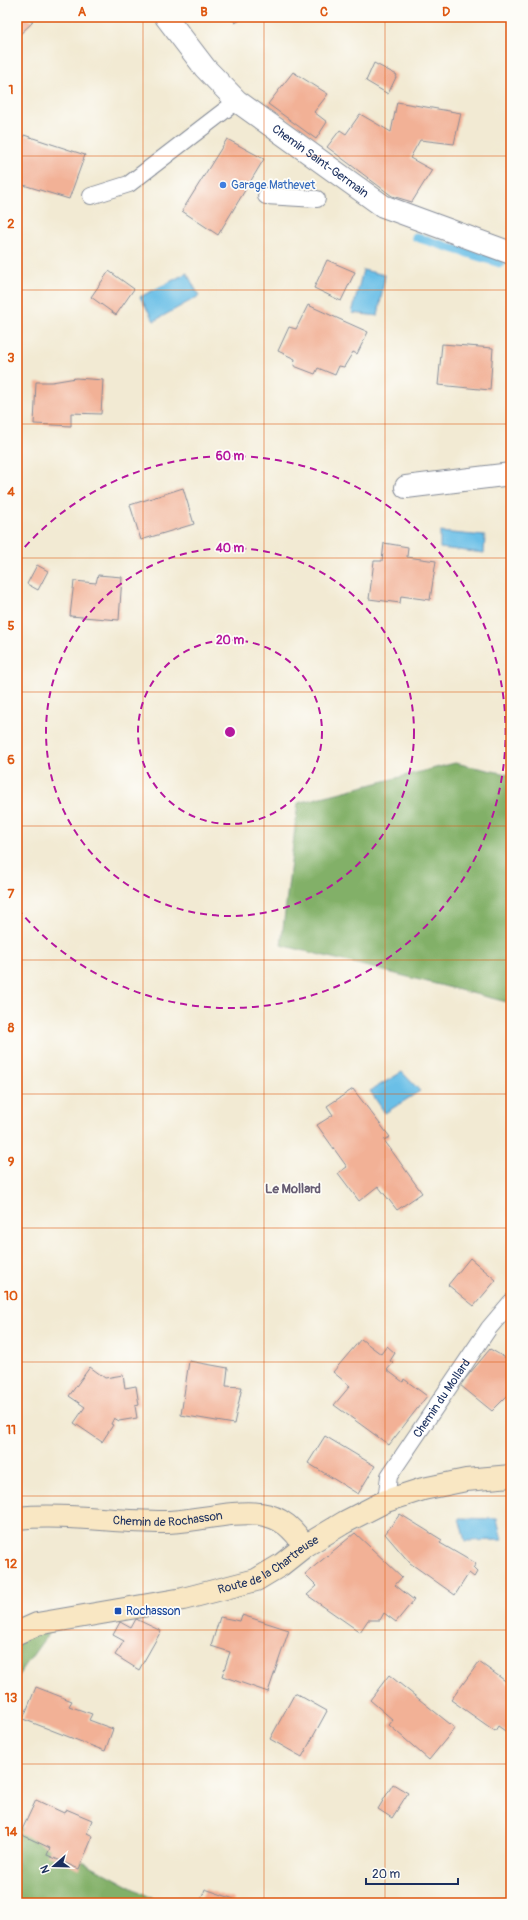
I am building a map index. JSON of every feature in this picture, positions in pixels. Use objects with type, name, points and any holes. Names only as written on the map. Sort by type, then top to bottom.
[{"type":"main road","name":"Route de la Chartreuse","points":[[17,1633],[37,1624],[183,1600],[256,1580],[282,1565],[305,1546],[345,1522],[386,1501],[423,1489],[466,1480],[511,1476]]},
{"type":"main road","name":"Chemin de Rochasson","points":[[17,1518],[60,1517],[130,1522],[171,1522],[259,1513],[274,1518],[292,1528],[305,1546]]},
{"type":"street","name":"Chemin Saint-Germain","points":[[166,17],[205,68],[237,101],[383,206],[511,253]]},
{"type":"street","points":[[406,487],[511,474]]},
{"type":"lane","points":[[91,196],[129,184],[237,101]]},
{"type":"lane","points":[[266,196],[317,199]]},
{"type":"lane","name":"Chemin du Mollard","points":[[386,1501],[389,1476],[489,1328],[511,1302]]},
{"type":"green space","points":[[455,763],[511,775],[511,1003],[281,945],[298,803]]},
{"type":"green space","points":[[56,1623],[17,1677],[17,1636]]},
{"type":"green space","points":[[17,1826],[161,1903],[17,1903]]},
{"type":"water","points":[[363,270],[385,275],[378,316],[352,313]]},
{"type":"water","points":[[187,273],[199,296],[154,321],[140,297]]},
{"type":"water","points":[[440,532],[485,536],[484,553],[440,548]]},
{"type":"water","points":[[402,1072],[420,1091],[385,1113],[370,1091]]},
{"type":"water","points":[[459,1518],[497,1519],[502,1540],[465,1541]]},
{"type":"building","points":[[17,17],[25,17],[33,22],[17,37]]},
{"type":"building","points":[[232,17],[245,17],[235,23]]},
{"type":"building","points":[[374,63],[397,75],[388,94],[366,81]]},
{"type":"building","points":[[293,72],[328,94],[314,112],[327,122],[316,139],[268,104]]},
{"type":"building","points":[[397,102],[461,113],[454,144],[420,140],[410,158],[432,170],[412,202],[392,196],[327,147],[340,130],[346,134],[360,114],[391,132]]},
{"type":"building","points":[[24,135],[85,155],[69,199],[17,183],[17,154]]},
{"type":"building","name":"Garage Mathevet","points":[[227,139],[264,159],[218,235],[182,211]]},
{"type":"building","points":[[327,260],[355,272],[341,301],[314,288]]},
{"type":"building","points":[[109,271],[134,289],[116,315],[91,297]]},
{"type":"building","points":[[308,305],[368,332],[357,354],[353,352],[344,367],[339,366],[335,375],[318,368],[315,374],[294,366],[295,359],[278,351],[289,327],[296,329]]},
{"type":"building","points":[[442,344],[493,348],[490,390],[438,385]]},
{"type":"building","points":[[76,378],[103,380],[101,414],[71,413],[71,426],[34,424],[36,382],[52,382]]},
{"type":"building","points":[[183,488],[194,524],[141,540],[130,505]]},
{"type":"building","points":[[384,543],[408,547],[407,557],[436,561],[430,600],[401,596],[400,603],[369,599],[374,561],[382,561]]},
{"type":"building","points":[[37,565],[48,571],[38,590],[27,584]]},
{"type":"building","points":[[98,575],[122,577],[119,620],[70,616],[74,581],[96,583]]},
{"type":"building","points":[[353,1089],[390,1137],[384,1140],[422,1193],[397,1210],[378,1186],[359,1201],[338,1173],[347,1167],[317,1125],[333,1115],[327,1106]]},
{"type":"building","points":[[470,1258],[496,1280],[474,1306],[448,1285]]},
{"type":"building","points":[[361,1339],[381,1354],[387,1346],[395,1353],[390,1361],[393,1363],[387,1370],[403,1382],[404,1379],[427,1396],[389,1445],[334,1405],[350,1386],[333,1372]]},
{"type":"building","points":[[490,1349],[511,1361],[511,1392],[492,1411],[460,1385]]},
{"type":"building","points":[[189,1361],[228,1368],[226,1386],[242,1387],[234,1424],[181,1415]]},
{"type":"building","points":[[90,1367],[105,1378],[123,1375],[125,1388],[136,1386],[139,1405],[135,1406],[137,1418],[119,1421],[114,1418],[111,1424],[113,1425],[102,1442],[74,1423],[85,1407],[69,1396]]},
{"type":"building","points":[[325,1436],[375,1466],[358,1494],[308,1463]]},
{"type":"building","points":[[400,1514],[442,1540],[440,1543],[476,1564],[473,1568],[477,1572],[474,1577],[469,1573],[455,1595],[410,1563],[385,1534]]},
{"type":"building","points":[[355,1533],[402,1577],[395,1585],[414,1600],[396,1622],[384,1613],[380,1620],[368,1620],[360,1632],[307,1595],[317,1586],[305,1574]]},
{"type":"building","points":[[242,1615],[289,1630],[268,1692],[222,1676],[230,1652],[211,1646],[220,1617],[240,1621]]},
{"type":"building","points":[[136,1619],[161,1631],[139,1670],[115,1655],[124,1641],[113,1635],[120,1622],[131,1628]]},
{"type":"building","points":[[479,1662],[511,1685],[511,1735],[498,1726],[495,1731],[451,1700]]},
{"type":"building","points":[[389,1675],[455,1728],[429,1760],[389,1725],[393,1720],[370,1700]]},
{"type":"building","points":[[36,1687],[72,1701],[69,1706],[92,1714],[89,1720],[113,1729],[105,1751],[23,1719]]},
{"type":"building","points":[[295,1693],[327,1711],[302,1757],[270,1739]]},
{"type":"building","points":[[393,1784],[408,1793],[392,1818],[378,1809]]},
{"type":"building","points":[[36,1800],[64,1813],[66,1809],[92,1820],[87,1833],[93,1836],[79,1869],[47,1855],[50,1848],[20,1834]]},
{"type":"building","points":[[205,1889],[234,1899],[233,1903],[200,1903]]},
{"type":"waterway","points":[[416,237],[500,263]]},
{"type":"place","name":"Garage Mathevet","points":[[223,185]]},
{"type":"place","name":"Rochasson","points":[[118,1611]]},
{"type":"district","name":"Le Mollard","points":[[293,1189]]}]
